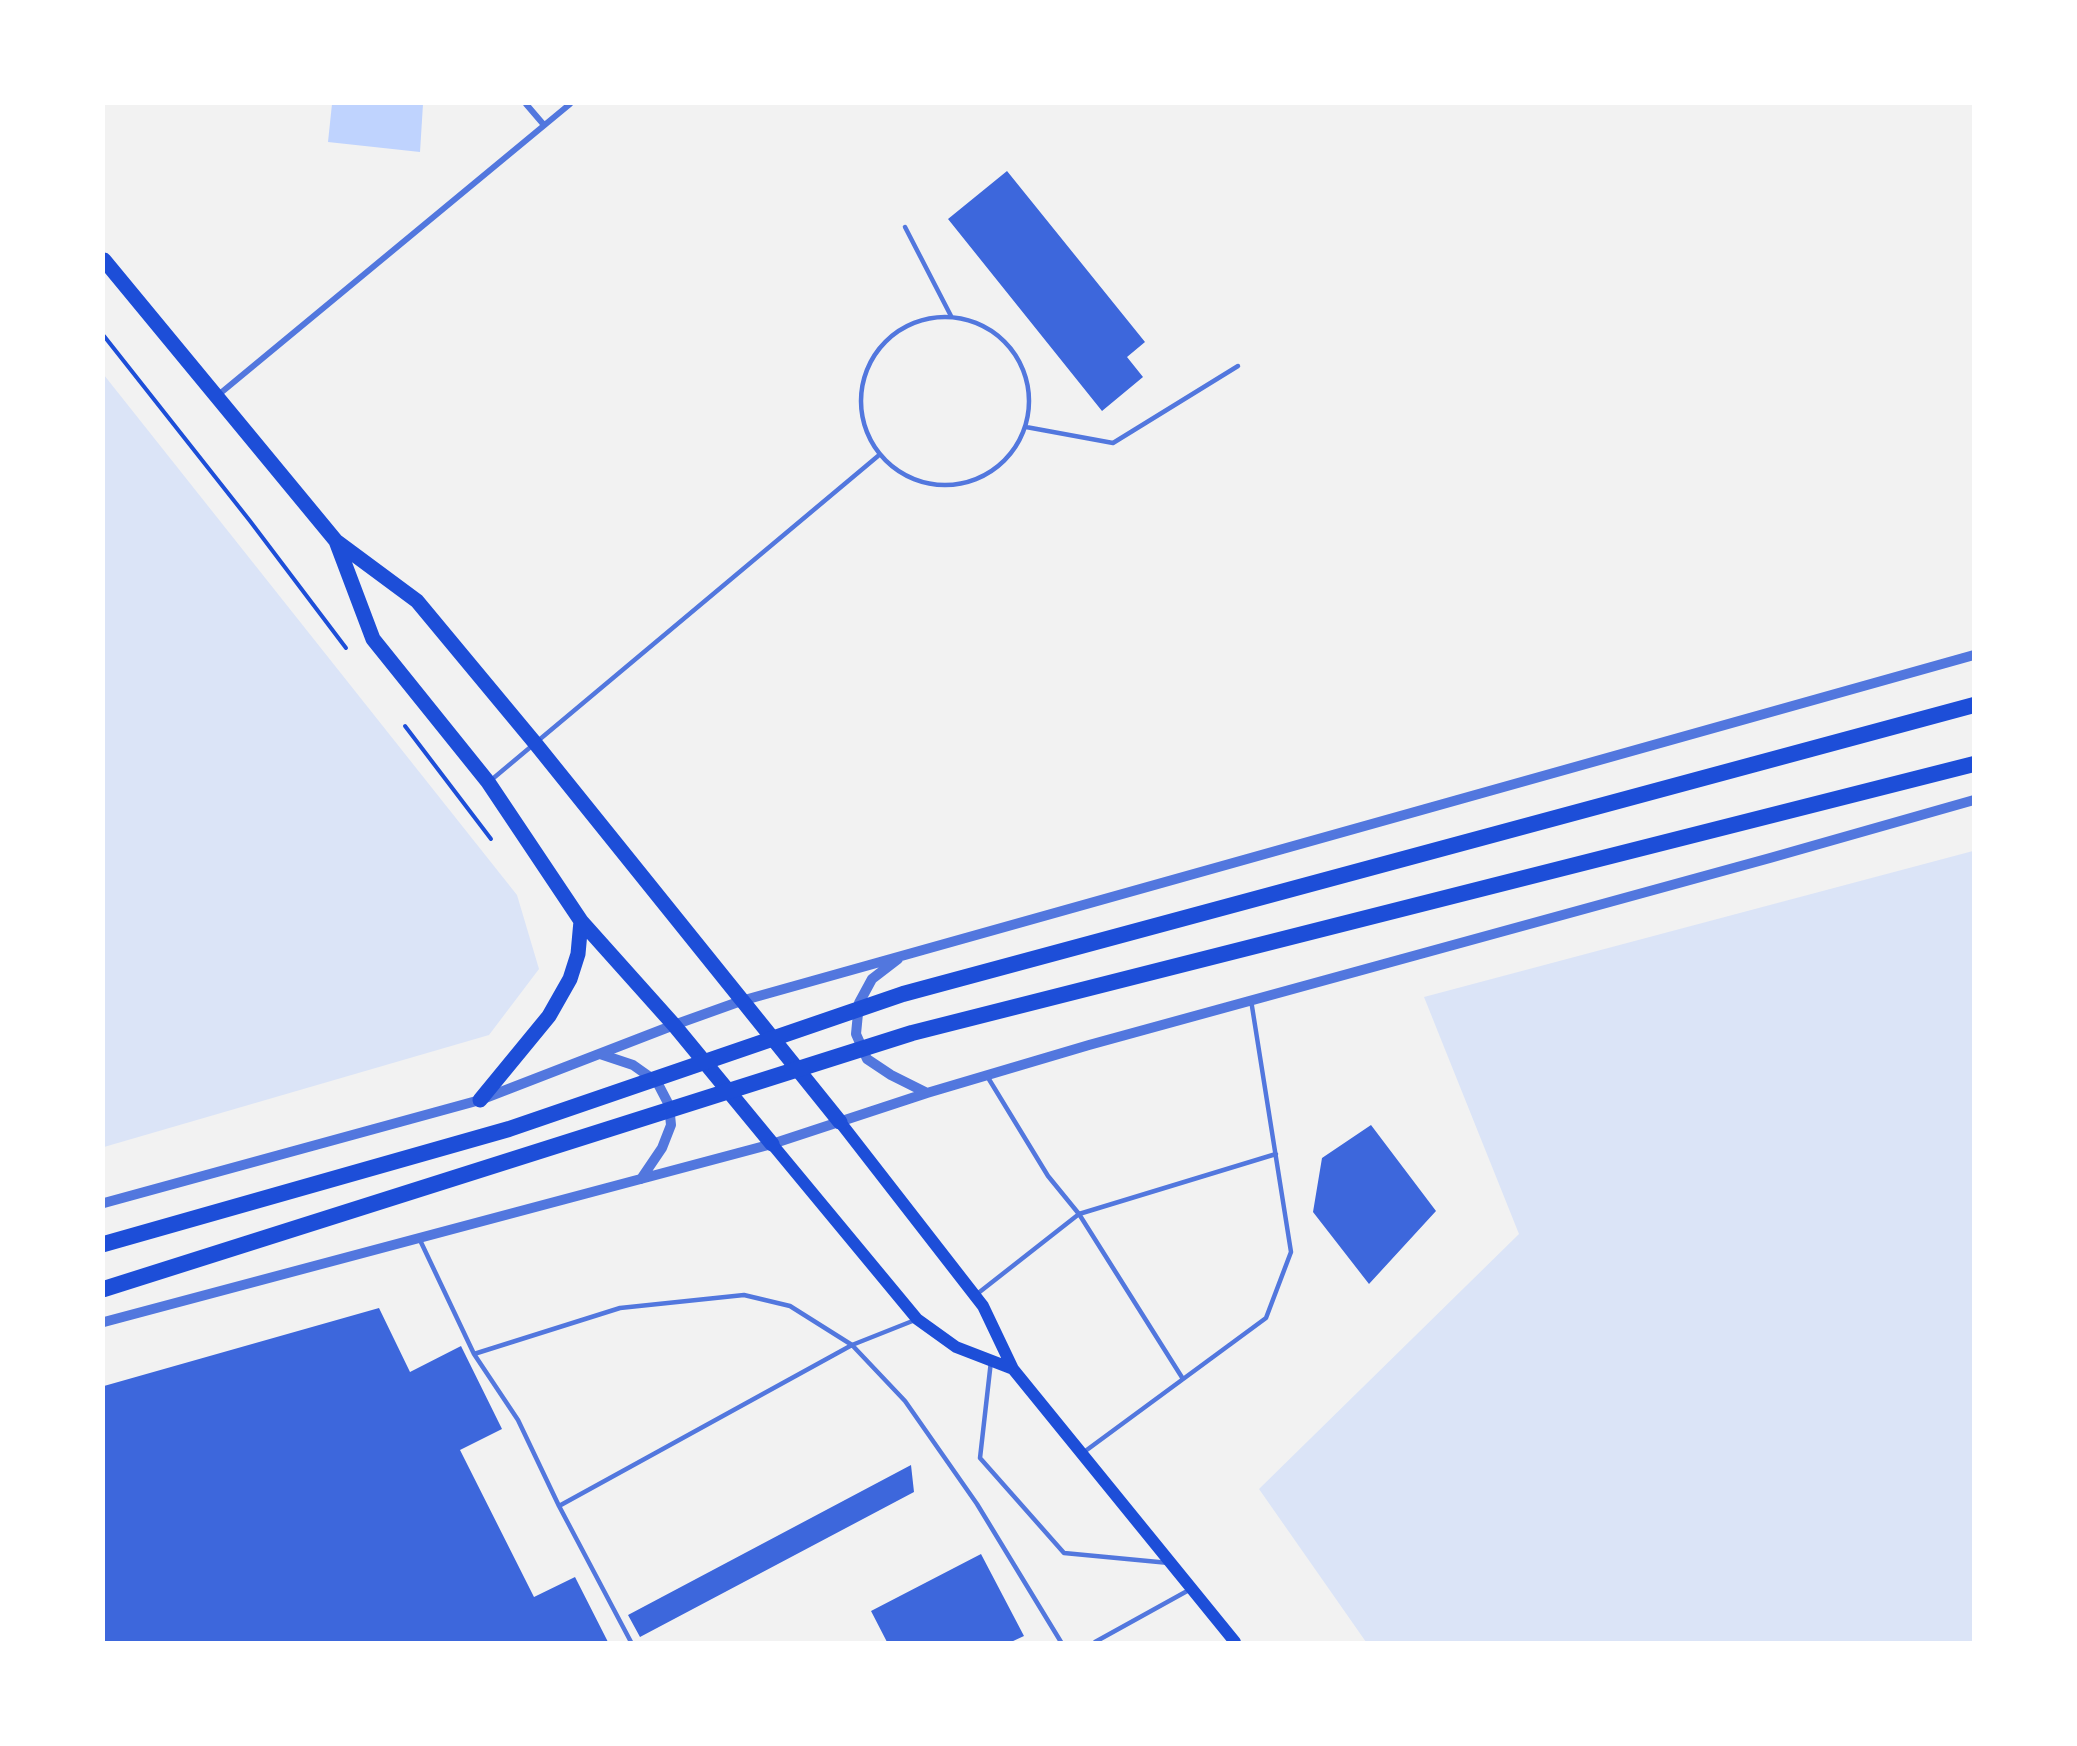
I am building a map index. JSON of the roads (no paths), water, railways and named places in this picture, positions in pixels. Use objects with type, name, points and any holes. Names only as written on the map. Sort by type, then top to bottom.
[{"type":"highway","points":[[104,1244],[509,1130],[903,994],[1974,705]]},
{"type":"highway","points":[[104,1289],[912,1033],[1974,764]]},
{"type":"main road","points":[[104,260],[336,541],[417,601],[535,743],[840,1122],[975,1295],[983,1306],[1013,1369],[1235,1642]]},
{"type":"main road","points":[[336,541],[374,639],[488,782],[581,921],[674,1025],[917,1319],[956,1347],[1013,1369]]},
{"type":"main road","points":[[480,1100],[549,1016],[570,979],[578,954],[581,921]]},
{"type":"street","points":[[526,104],[544,125]]},
{"type":"street","points":[[215,397],[570,104]]},
{"type":"street","points":[[104,1203],[480,1100],[741,1001],[1974,655]]},
{"type":"street","points":[[104,1322],[772,1144],[927,1093],[1089,1045],[1974,800]]},
{"type":"street","points":[[902,955],[872,979],[859,1004],[856,1034],[867,1059],[891,1075],[927,1093]]},
{"type":"street","points":[[600,1054],[633,1065],[657,1082],[669,1105],[672,1125],[662,1149],[641,1179]]},
{"type":"lane","points":[[905,227],[951,315]]},
{"type":"lane","points":[[951,315],[980,322],[1004,338],[1024,369],[1031,398],[1026,427],[1012,453],[979,479],[950,486],[927,484],[900,473],[878,456],[865,428],[861,399],[868,367],[884,343],[895,332],[921,319],[951,315]]},
{"type":"lane","points":[[1026,427],[1113,443],[1238,366]]},
{"type":"lane","points":[[488,782],[878,456]]},
{"type":"lane","points":[[1082,1454],[1266,1318],[1291,1252],[1251,1000]]},
{"type":"lane","points":[[987,1076],[1048,1176],[1079,1215],[1183,1379]]},
{"type":"lane","points":[[975,1295],[1079,1215],[1276,1154]]},
{"type":"lane","points":[[419,1238],[474,1354],[518,1420],[559,1506],[631,1642]]},
{"type":"lane","points":[[474,1354],[620,1308],[744,1295],[789,1306],[852,1346],[905,1401],[977,1504],[1061,1642]]},
{"type":"lane","points":[[559,1506],[852,1346],[917,1319]]},
{"type":"lane","points":[[991,1361],[980,1458],[1064,1554],[1172,1563]]},
{"type":"lane","points":[[1095,1642],[1192,1588]]},
{"type":"water","points":[[332,104],[423,104],[420,152],[328,142]]}]
